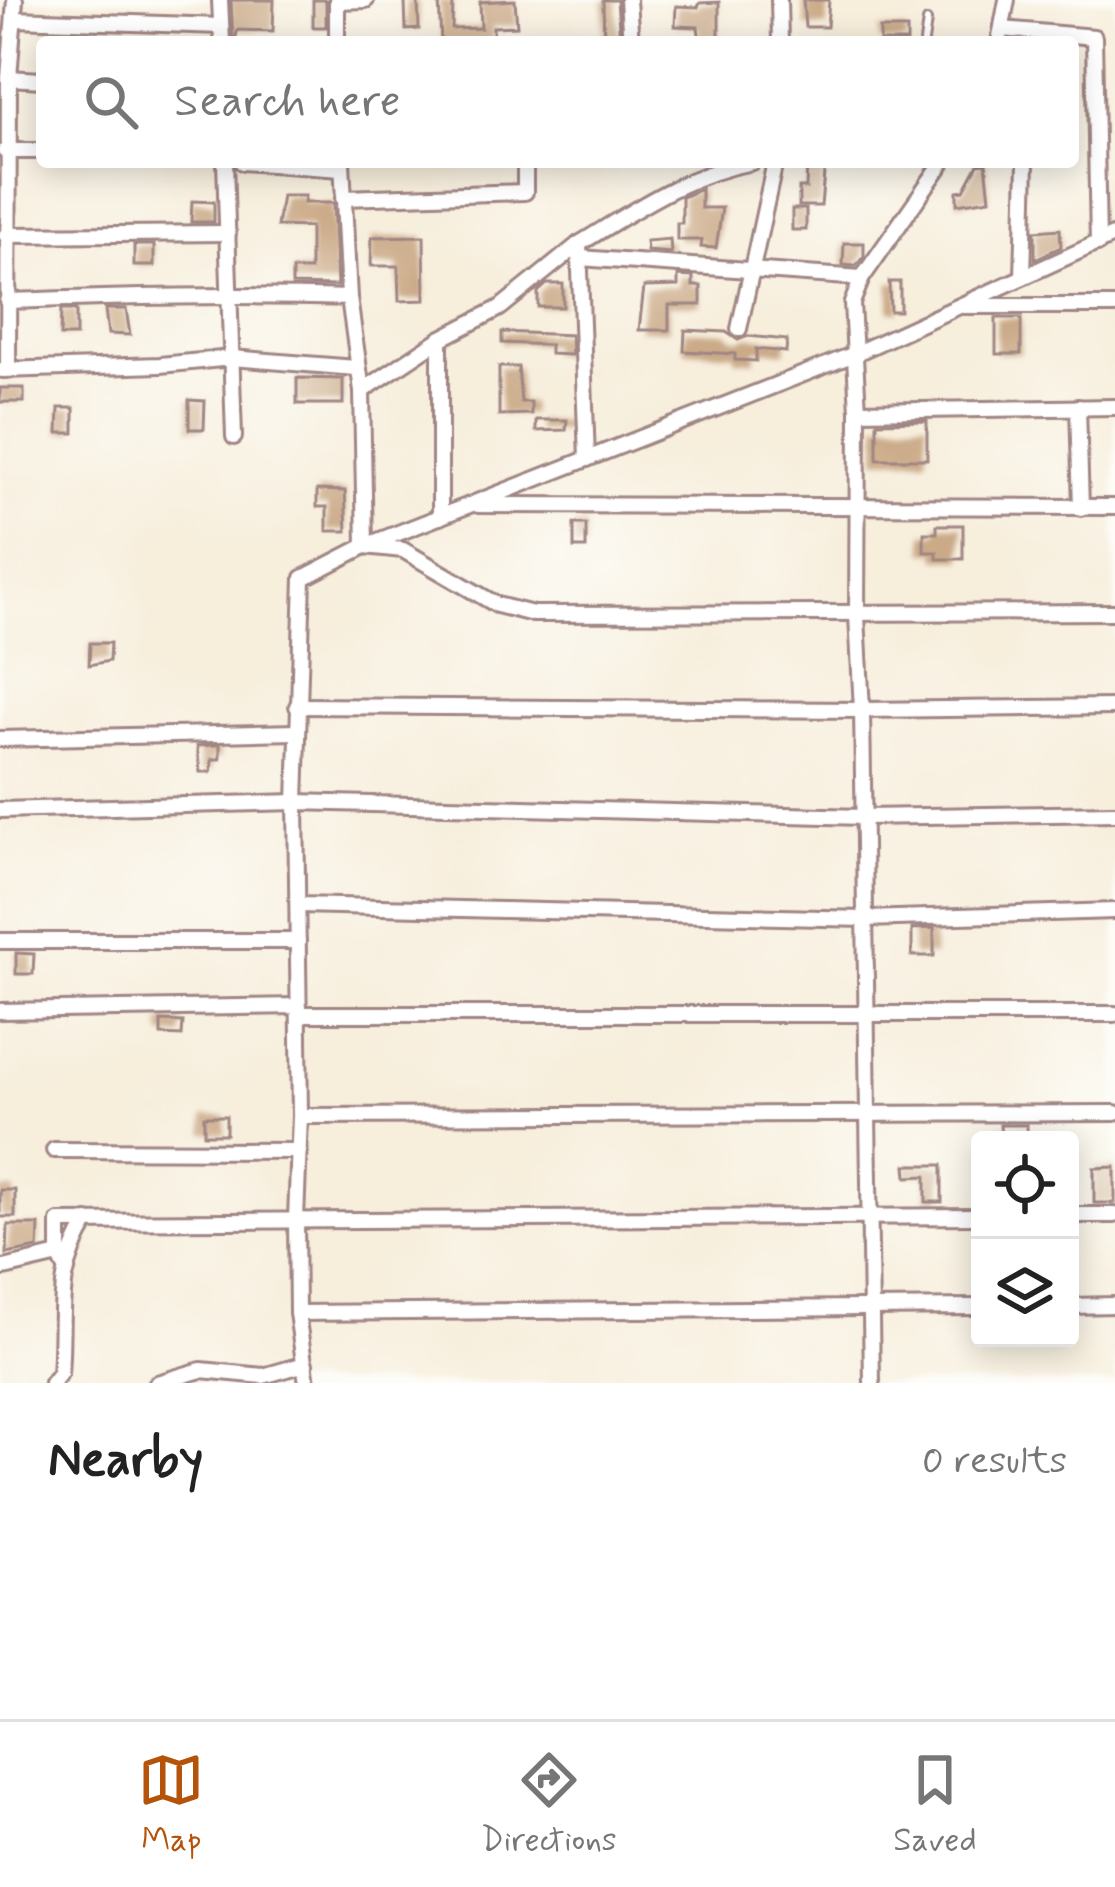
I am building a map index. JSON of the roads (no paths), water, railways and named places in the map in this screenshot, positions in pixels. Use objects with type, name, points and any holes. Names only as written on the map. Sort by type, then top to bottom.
[{"type":"street","points":[[15,0],[4,151],[4,370],[232,358],[356,368]]},
{"type":"street","points":[[15,19],[221,34],[220,0]]},
{"type":"street","points":[[337,36],[337,1],[366,0]]},
{"type":"street","points":[[628,0],[631,36]]},
{"type":"street","points":[[779,0],[780,36]]},
{"type":"street","points":[[1007,0],[1001,35],[1048,36]]},
{"type":"street","points":[[1079,37],[1094,37],[1098,244]]},
{"type":"street","points":[[9,78],[36,80]]},
{"type":"street","points":[[4,151],[36,151]]},
{"type":"street","points":[[225,168],[234,437]]},
{"type":"street","points":[[342,168],[349,298],[362,391],[365,546]]},
{"type":"street","points":[[343,198],[525,192],[525,168]]},
{"type":"street","points":[[362,391],[440,338],[500,308],[668,190],[719,168]]},
{"type":"street","points":[[739,328],[774,168]]},
{"type":"street","points":[[872,1383],[857,616],[858,411],[852,303],[862,278],[939,168]]},
{"type":"street","points":[[1023,277],[1026,168]]},
{"type":"street","points":[[6,235],[228,233]]},
{"type":"street","points":[[308,1383],[297,1313],[296,1219],[300,1116],[297,706],[303,578],[365,546],[852,355],[1115,235]]},
{"type":"street","points":[[580,252],[862,278]]},
{"type":"street","points":[[580,252],[587,459]]},
{"type":"street","points":[[7,301],[230,294],[349,298]]},
{"type":"street","points":[[960,306],[1115,306]]},
{"type":"street","points":[[440,338],[440,517]]},
{"type":"street","points":[[1078,407],[1081,508]]},
{"type":"street","points":[[858,411],[1115,407]]},
{"type":"street","points":[[471,505],[1115,507]]},
{"type":"street","points":[[365,546],[403,550],[497,605],[533,614],[1115,612]]},
{"type":"street","points":[[297,706],[1115,707]]},
{"type":"street","points":[[0,739],[297,732]]},
{"type":"street","points":[[0,810],[296,802],[864,817],[1115,813]]},
{"type":"street","points":[[298,905],[865,919],[1115,911]]},
{"type":"street","points":[[0,940],[298,941]]},
{"type":"street","points":[[0,1011],[1115,1014]]},
{"type":"street","points":[[300,1116],[1115,1113]]},
{"type":"street","points":[[54,1150],[298,1151]]},
{"type":"street","points":[[1079,1215],[1115,1215]]},
{"type":"street","points":[[52,1383],[60,1373],[59,1222],[971,1216]]},
{"type":"street","points":[[0,1269],[62,1261],[88,1222]]},
{"type":"street","points":[[1079,1306],[1115,1305]]},
{"type":"street","points":[[297,1313],[971,1307]]},
{"type":"street","points":[[158,1383],[202,1370],[263,1376],[305,1364]]},
{"type":"lane","points":[[925,36],[927,21]]}]
